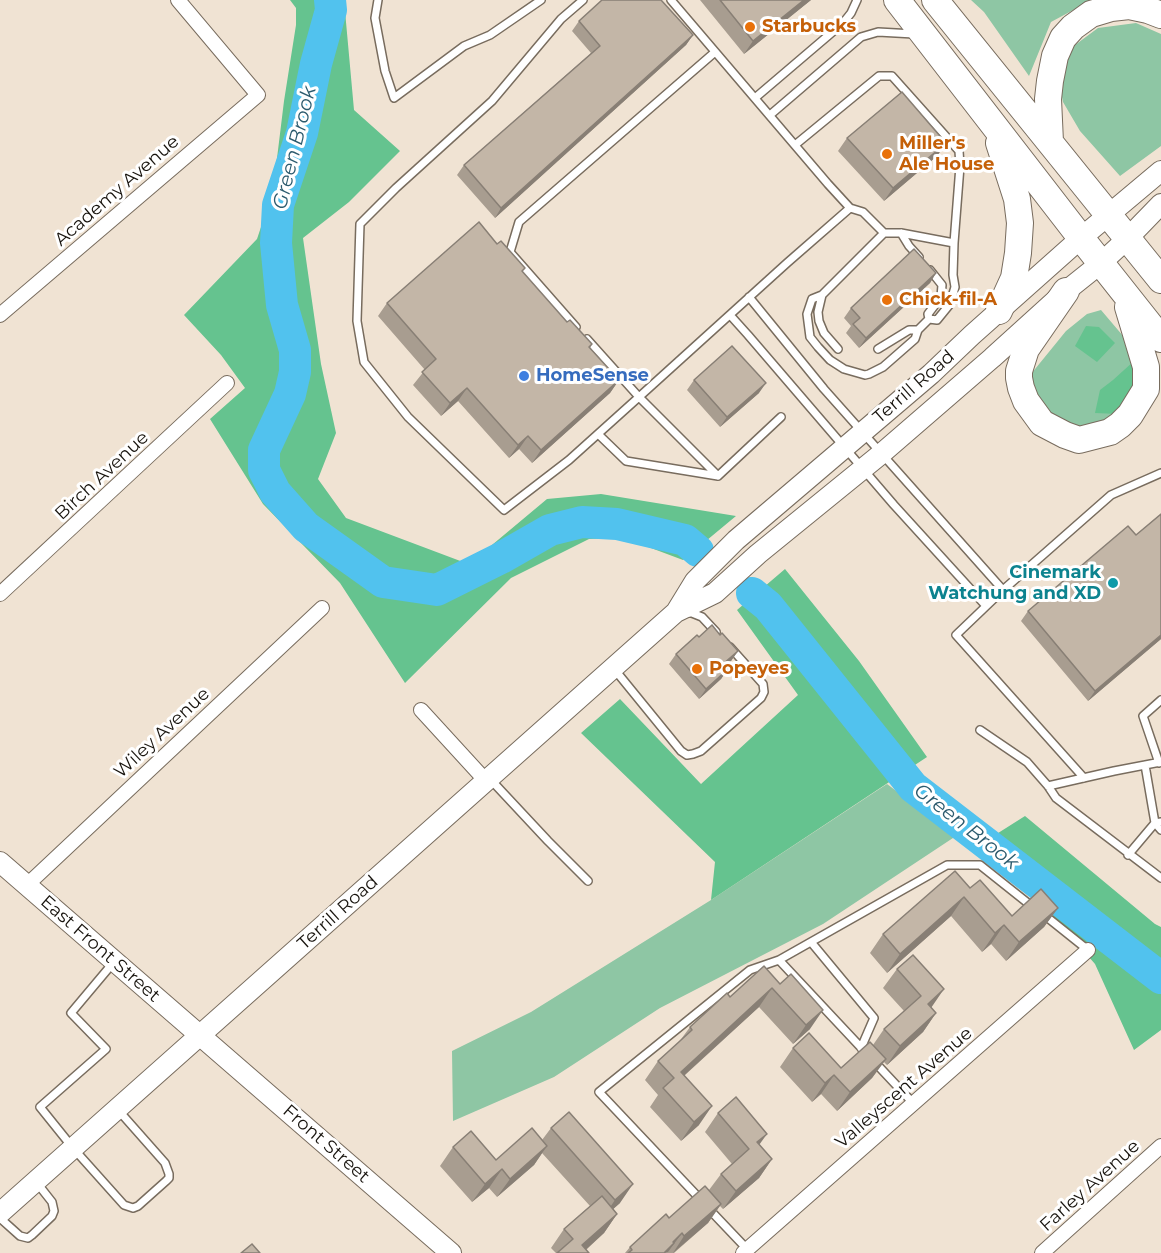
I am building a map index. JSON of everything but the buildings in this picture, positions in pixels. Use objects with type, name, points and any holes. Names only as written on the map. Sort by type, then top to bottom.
[{"type":"highway","points":[[897,0],[1080,238],[1161,339]]},
{"type":"highway","points":[[936,0],[1161,280]]},
{"type":"highway","points":[[1050,142],[1048,99],[1050,81],[1055,56],[1063,38],[1073,27],[1091,14],[1111,8],[1129,6],[1161,15]]},
{"type":"highway","points":[[993,126],[1017,199],[1020,223],[1014,278],[999,312]]},
{"type":"highway","points":[[1066,291],[1026,349],[1019,378],[1026,401],[1042,423],[1079,440],[1110,432],[1130,415],[1146,389],[1147,376],[1144,360],[1123,293]]},
{"type":"street","name":"Academy Avenue","points":[[0,315],[258,95],[178,0]]},
{"type":"street","name":"Terrill Road","points":[[676,612],[695,581],[736,540],[941,366],[972,335],[1080,238],[1161,171]]},
{"type":"street","name":"Terrill Road","points":[[0,1213],[676,612],[715,593],[758,554],[881,454],[1066,291],[1101,263],[1161,204]]},
{"type":"street","name":"Birch Avenue","points":[[0,594],[227,383]]},
{"type":"street","name":"Wiley Avenue","points":[[27,885],[322,608]]},
{"type":"street","points":[[421,710],[488,780]]},
{"type":"street","name":"East Front Street","points":[[0,862],[200,1035]]},
{"type":"street","name":"Valleyscent Avenue","points":[[745,1251],[1088,950]]},
{"type":"street","name":"Front Street","points":[[200,1035],[451,1253]]},
{"type":"street","name":"Farley Avenue","points":[[1042,1253],[1161,1146]]},
{"type":"lane","points":[[378,0],[375,18],[385,71],[394,98],[464,46],[490,35],[541,0]]},
{"type":"lane","points":[[583,0],[561,19],[492,101],[360,224],[357,321],[364,362],[408,417],[504,510],[570,460],[850,208]]},
{"type":"lane","points":[[671,0],[850,208],[863,212],[884,233]]},
{"type":"lane","points":[[755,98],[843,23],[851,13],[856,0]]},
{"type":"lane","points":[[770,115],[861,37],[878,32],[924,35]]},
{"type":"lane","points":[[715,52],[519,222],[510,252],[639,397],[718,476]]},
{"type":"lane","points":[[795,145],[879,76],[892,76],[959,151],[960,166],[954,243],[955,287],[950,304],[937,320],[929,320],[918,330],[915,339],[883,367],[864,375],[844,369],[830,360],[810,337],[807,314],[812,299],[822,294],[884,233],[901,233],[954,243]]},
{"type":"lane","points":[[901,233],[942,285],[941,297],[928,314],[929,320]]},
{"type":"lane","points":[[822,294],[818,312],[819,321],[824,333],[838,349]]},
{"type":"lane","points":[[749,297],[824,389],[1003,590]]},
{"type":"lane","points":[[730,315],[862,469],[986,606]]},
{"type":"lane","points":[[878,348],[909,330],[918,330]]},
{"type":"lane","points":[[718,476],[781,417]]},
{"type":"lane","points":[[598,434],[627,461],[718,476]]},
{"type":"lane","points":[[1084,778],[956,634],[1111,495],[1161,473]]},
{"type":"lane","points":[[613,668],[681,751],[687,755],[701,752],[761,698],[764,692],[763,684],[702,617],[692,613],[676,612]]},
{"type":"lane","points":[[1048,786],[1160,762],[1143,717],[1161,700]]},
{"type":"lane","points":[[980,730],[1027,762],[1056,798],[1161,878]]},
{"type":"lane","points":[[1144,765],[1161,830]]},
{"type":"lane","points":[[488,780],[588,880]]},
{"type":"lane","points":[[1128,855],[1158,822]]},
{"type":"lane","points":[[745,1251],[599,1092],[750,970],[779,960],[947,866],[980,866],[1088,950]]},
{"type":"lane","points":[[811,942],[874,1018],[861,1048]]},
{"type":"lane","points":[[779,960],[913,1104]]},
{"type":"lane","points":[[114,961],[71,1013],[106,1049],[40,1107],[124,1205],[133,1208],[169,1178],[169,1170],[117,1109]]},
{"type":"lane","points":[[0,1218],[20,1236],[28,1238],[52,1216],[54,1211],[52,1202],[36,1182]]},
{"type":"green space","points":[[290,0],[344,0],[354,110],[400,151],[349,202],[303,238],[321,364],[336,433],[318,479],[346,518],[463,562],[486,550],[547,499],[601,494],[736,516],[683,560],[635,542],[616,538],[589,539],[511,578],[405,683],[340,583],[263,504],[210,419],[245,388],[221,355],[184,315],[257,239],[273,191],[296,25],[296,8]]},
{"type":"green space","points":[[971,0],[1096,0],[1051,22],[1029,76],[984,12]]},
{"type":"green space","points":[[1136,23],[1161,34],[1161,146],[1120,176],[1080,131],[1063,102],[1058,77],[1071,48],[1098,28]]},
{"type":"green space","points":[[1101,310],[1135,350],[1120,416],[1082,429],[1054,420],[1037,400],[1031,374],[1066,331],[1087,314]]},
{"type":"green space","points":[[1086,326],[1099,327],[1115,343],[1097,362],[1075,346]]},
{"type":"green space","points":[[1134,361],[1134,388],[1118,414],[1095,413],[1100,390]]},
{"type":"green space","points":[[785,569],[859,661],[927,757],[711,900],[715,862],[581,733],[620,699],[701,784],[798,695],[737,610]]},
{"type":"green space","points":[[887,784],[956,836],[823,924],[660,1008],[554,1077],[453,1121],[452,1051],[531,1012],[711,900]]},
{"type":"green space","points":[[1025,816],[1161,927],[1161,1030],[1134,1050],[1095,964],[1041,902],[976,847]]},
{"type":"waterway","name":"Green Brook","points":[[330,0],[331,10],[316,64],[302,133],[278,205],[276,243],[282,305],[295,350],[295,372],[290,394],[264,450],[264,470],[275,492],[306,527],[383,582],[437,590],[550,530],[582,522],[617,524],[685,540],[698,551]]},
{"type":"waterway","name":"Green Brook","points":[[752,593],[768,606],[913,787],[1161,978]]},
{"type":"place","name":"Starbucks","points":[[750,27]]},
{"type":"place","name":"Miller's Ale House","points":[[887,154]]},
{"type":"place","name":"Chick-fil-A","points":[[887,300]]},
{"type":"place","name":"HomeSense","points":[[524,376]]},
{"type":"place","name":"Cinemark Watchung and XD","points":[[1113,583]]},
{"type":"place","name":"Popeyes","points":[[697,669]]}]
